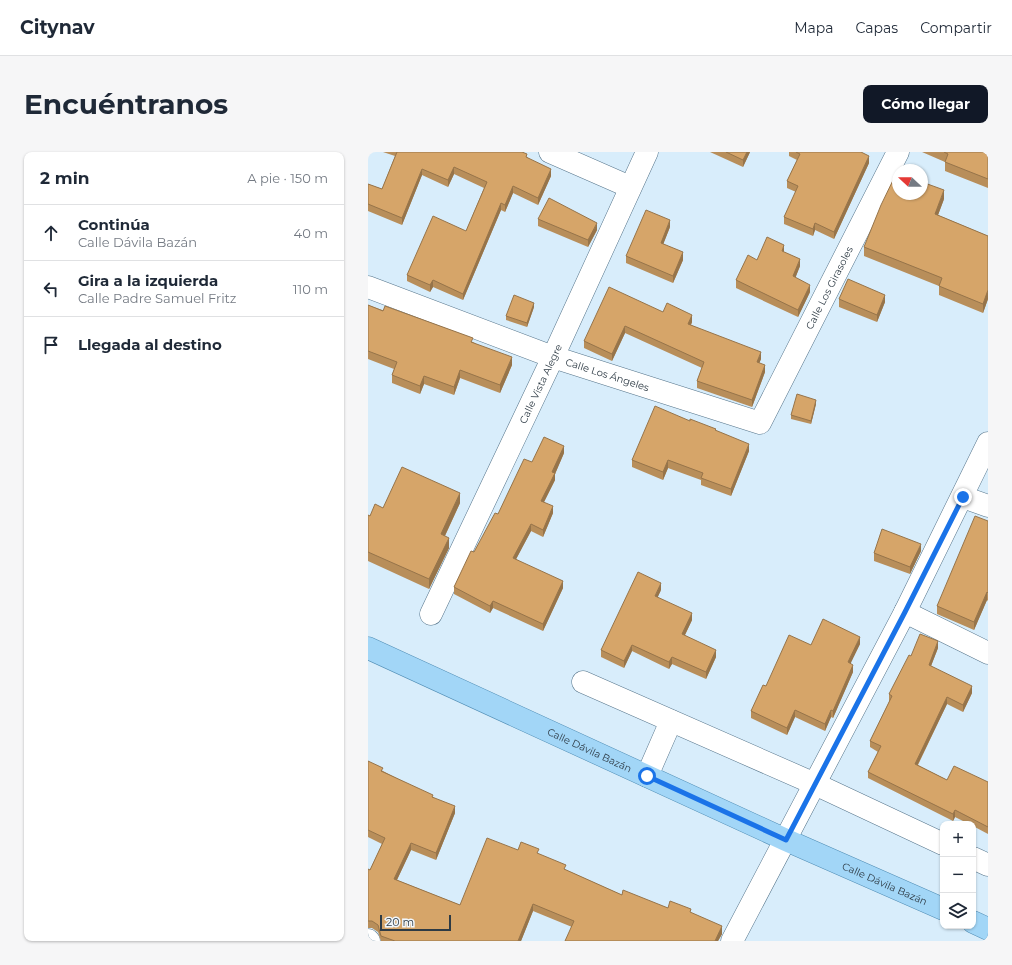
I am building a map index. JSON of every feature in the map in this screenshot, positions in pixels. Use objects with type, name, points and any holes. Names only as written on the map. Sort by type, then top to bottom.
[{"type":"main road","name":"Calle Dávila Bazán","points":[[368,648],[786,840],[940,908]]},
{"type":"main road","points":[[976,923],[988,929]]},
{"type":"street","points":[[550,152],[630,188]]},
{"type":"street","name":"Calle Vista Alegre","points":[[431,614],[553,357],[647,152]]},
{"type":"street","name":"Calle Los Girasoles","points":[[760,423],[898,152]]},
{"type":"street","name":"Calle Los Ángeles","points":[[368,287],[553,357],[760,423]]},
{"type":"street","points":[[733,940],[905,612],[963,497],[988,443]]},
{"type":"street","points":[[963,497],[988,506]]},
{"type":"street","points":[[905,612],[988,653]]},
{"type":"street","points":[[583,682],[815,784],[940,843]]},
{"type":"street","points":[[647,776],[671,721]]},
{"type":"street","points":[[976,859],[988,865]]},
{"type":"building","points":[[397,152],[522,152],[527,154],[526,157],[551,169],[538,198],[513,186],[505,205],[501,203],[463,294],[433,280],[430,285],[407,275],[433,216],[466,231],[487,182],[454,167],[448,180],[422,169],[402,218],[368,204],[368,184],[382,189]]},
{"type":"building","points":[[726,152],[747,152],[743,160]]},
{"type":"building","points":[[796,152],[861,152],[869,156],[834,232],[815,223],[813,229],[784,217],[798,186],[787,181],[800,154]]},
{"type":"building","points":[[944,152],[988,152],[988,179],[945,162],[948,154]]},
{"type":"building","points":[[892,182],[892,200],[928,200],[928,184],[944,190],[935,214],[988,236],[988,290],[983,304],[939,286],[942,278],[864,247]]},
{"type":"building","points":[[549,198],[597,223],[588,240],[538,219]]},
{"type":"building","points":[[646,210],[670,220],[661,243],[683,252],[673,276],[626,256]]},
{"type":"building","points":[[767,237],[784,245],[782,251],[800,259],[793,276],[810,285],[798,310],[736,280],[748,255],[757,260]]},
{"type":"building","points":[[848,279],[885,295],[877,315],[839,299]]},
{"type":"building","points":[[609,287],[663,312],[667,303],[692,315],[688,324],[761,352],[757,362],[765,365],[752,400],[697,381],[704,362],[625,326],[612,354],[584,341]]},
{"type":"building","points":[[514,295],[534,303],[527,323],[506,316]]},
{"type":"building","points":[[368,305],[383,311],[385,306],[473,338],[471,342],[512,357],[500,385],[460,370],[454,387],[424,376],[420,386],[392,375],[397,362],[368,351]]},
{"type":"building","points":[[797,394],[816,400],[811,421],[791,415]]},
{"type":"building","points":[[655,406],[690,421],[690,419],[716,429],[715,430],[749,444],[731,489],[701,478],[703,473],[668,460],[663,472],[632,460]]},
{"type":"building","points":[[544,437],[564,446],[552,472],[555,473],[541,501],[553,506],[543,530],[531,524],[513,558],[563,581],[543,624],[493,601],[490,606],[454,587],[471,551],[474,552],[495,513],[498,514],[524,459],[532,462]]},
{"type":"building","points":[[402,467],[460,493],[441,534],[449,538],[429,579],[368,552],[368,515],[370,516],[375,504],[383,508]]},
{"type":"building","points":[[975,516],[988,521],[988,593],[987,592],[974,622],[937,606]]},
{"type":"building","points":[[882,529],[921,544],[910,567],[874,553]]},
{"type":"building","points":[[638,572],[661,583],[655,596],[692,613],[682,634],[716,650],[706,672],[672,657],[669,662],[632,645],[624,661],[601,650]]},
{"type":"building","points":[[823,619],[860,637],[848,662],[853,665],[833,711],[831,710],[825,724],[795,710],[787,728],[751,711],[763,685],[766,686],[789,635],[811,645]]},
{"type":"building","points":[[920,634],[938,641],[929,665],[972,686],[963,705],[947,697],[915,764],[947,780],[954,766],[988,782],[988,827],[955,810],[953,814],[868,772],[881,746],[870,741],[892,696],[889,694],[909,655],[911,656]]},
{"type":"building","points":[[368,761],[383,768],[381,771],[433,795],[432,797],[455,806],[436,853],[411,843],[394,879],[460,905],[487,838],[518,850],[521,842],[539,849],[537,853],[566,865],[564,869],[622,895],[623,890],[668,908],[670,901],[691,909],[690,912],[722,926],[715,941],[565,941],[574,921],[533,904],[518,941],[395,941],[381,936],[378,925],[372,921],[368,921],[368,869],[370,870],[385,838],[368,830]]},
{"type":"route","points":[[647,776],[786,840],[963,497]]}]
